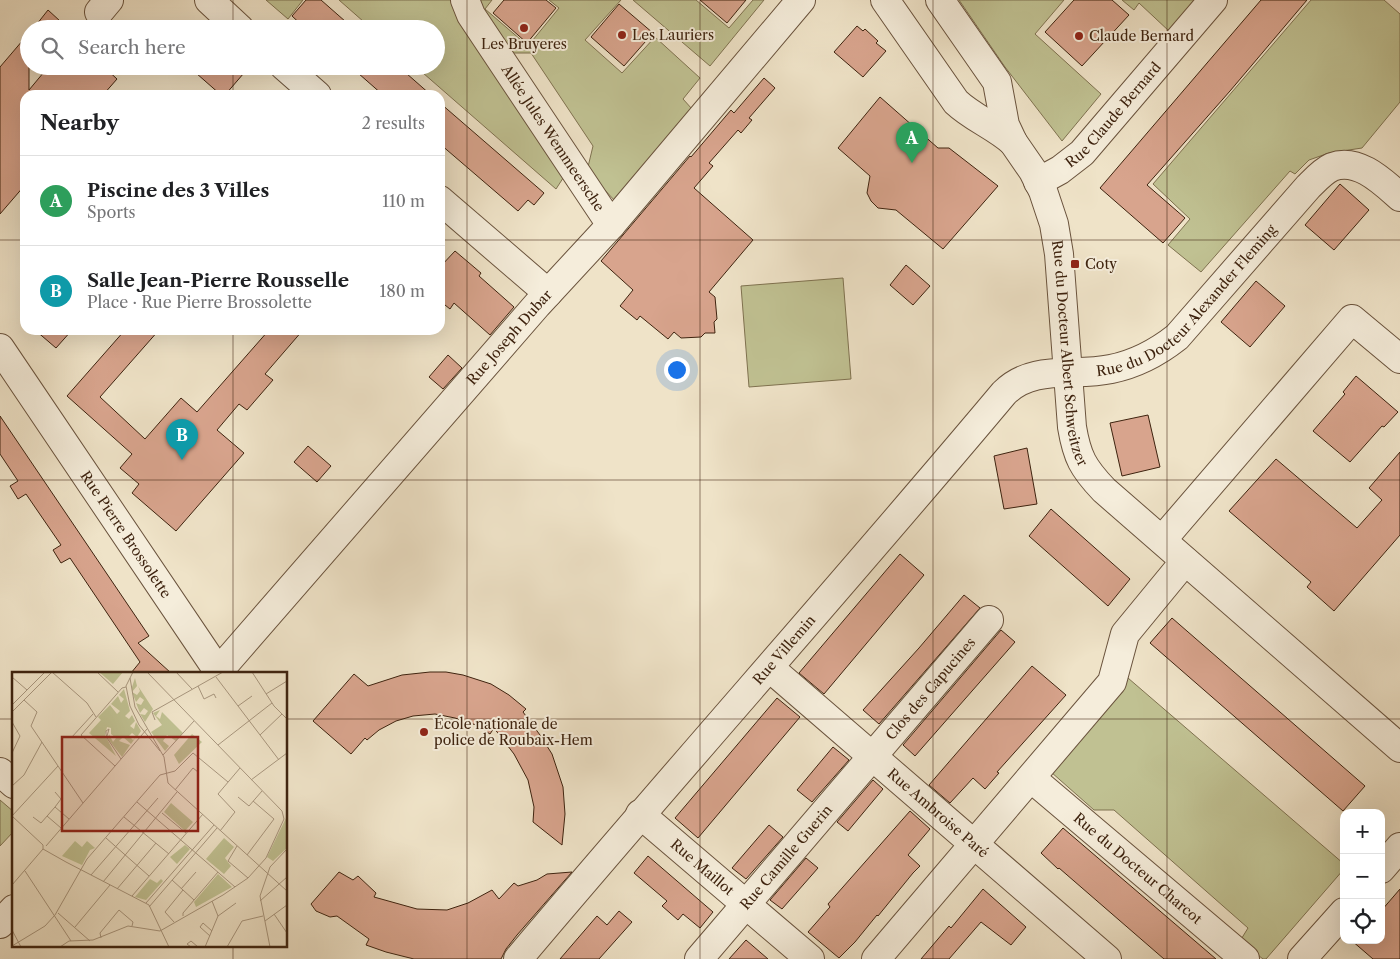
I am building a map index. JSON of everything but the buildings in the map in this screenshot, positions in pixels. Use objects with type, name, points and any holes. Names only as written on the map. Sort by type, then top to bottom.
[{"type":"street","points":[[209,0],[230,20]]},
{"type":"street","name":"Allée Jules Wemmeersche","points":[[465,0],[471,15],[610,225]]},
{"type":"street","name":"Rue Joseph Dubar","points":[[217,672],[548,293],[610,225],[801,0]]},
{"type":"street","points":[[885,0],[956,102],[967,113],[996,128],[1013,142]]},
{"type":"street","points":[[940,0],[997,82],[1002,113],[1013,142]]},
{"type":"street","name":"Rue Claude Bernard","points":[[1038,182],[1069,164],[1082,153],[1212,0]]},
{"type":"street","points":[[294,75],[311,90]]},
{"type":"street","name":"Rue du Docteur Albert Schweitzer","points":[[1013,142],[1038,182],[1051,214],[1058,244],[1072,427],[1075,447],[1089,474],[1104,490],[1400,748]]},
{"type":"street","name":"Rue du Docteur Alexander Fleming","points":[[1068,373],[1109,370],[1125,366],[1164,347],[1177,337],[1292,204],[1320,176],[1333,167],[1349,165],[1366,171],[1400,197]]},
{"type":"street","points":[[445,204],[548,293]]},
{"type":"street","points":[[1162,540],[1352,319],[1400,359]]},
{"type":"street","name":"Rue Pierre Brossolette","points":[[0,348],[217,672]]},
{"type":"street","name":"Rue Villemin","points":[[518,959],[640,814],[770,668],[1010,388],[1015,383],[1028,377],[1068,373]]},
{"type":"street","points":[[876,959],[1112,682],[1125,634],[1185,561]]},
{"type":"street","name":"Clos des Capucines","points":[[872,756],[989,620]]},
{"type":"street","name":"Rue Ambroise Paré","points":[[770,668],[1107,959]]},
{"type":"street","name":"Rue Camille Guerin","points":[[699,959],[872,756]]},
{"type":"street","points":[[0,772],[12,782]]},
{"type":"street","name":"Rue du Docteur Charcot","points":[[1031,778],[1245,959]]},
{"type":"street","name":"Rue Maillot","points":[[640,814],[747,903],[810,959]]},
{"type":"street","points":[[1385,864],[1400,847]]},
{"type":"street","points":[[0,924],[12,911]]},
{"type":"street","points":[[1302,959],[1340,916]]},
{"type":"green space","points":[[266,0],[303,0],[288,19]]},
{"type":"green space","points":[[339,0],[454,0],[567,172],[556,189],[445,92],[445,90],[443,90],[425,75],[445,75],[445,20],[362,20]]},
{"type":"green space","points":[[474,0],[492,0],[485,9],[528,46],[559,8],[549,0],[621,0],[585,40],[622,73],[655,37],[700,78],[683,99],[692,109],[616,202],[587,171],[593,146],[531,53],[508,53]]},
{"type":"green space","points":[[633,0],[696,0],[729,28],[753,0],[764,0],[710,66]]},
{"type":"green space","points":[[959,0],[1064,0],[1035,34],[1101,94],[1062,141],[1005,67]]},
{"type":"green space","points":[[1122,0],[1203,0],[1170,32],[1139,3],[1134,10]]},
{"type":"green space","points":[[1311,0],[1384,0],[1400,14],[1400,102],[1362,148],[1329,153],[1309,160],[1295,174],[1290,171],[1201,272],[1168,245],[1190,219],[1153,184]]},
{"type":"green space","points":[[843,278],[851,379],[749,387],[741,286]]},
{"type":"green space","points":[[1128,678],[1340,861],[1340,874],[1266,959],[1263,959],[1240,941],[1248,928],[1114,810],[1094,810],[1051,772],[1123,691]]},
{"type":"green space","points":[[0,800],[12,810],[12,833],[0,846]]},
{"type":"place","name":"Les Bruyeres","points":[[524,28]]},
{"type":"place","name":"Les Lauriers","points":[[622,35]]},
{"type":"place","name":"Claude Bernard","points":[[1079,36]]},
{"type":"place","name":"Piscine des 3 Villes","points":[[912,163]]},
{"type":"place","name":"Coty","points":[[1075,264]]},
{"type":"place","name":"Salle Jean-Pierre Rousselle","points":[[182,460]]},
{"type":"place","name":"École nationale de police de Roubaix-Hem","points":[[424,732]]}]
